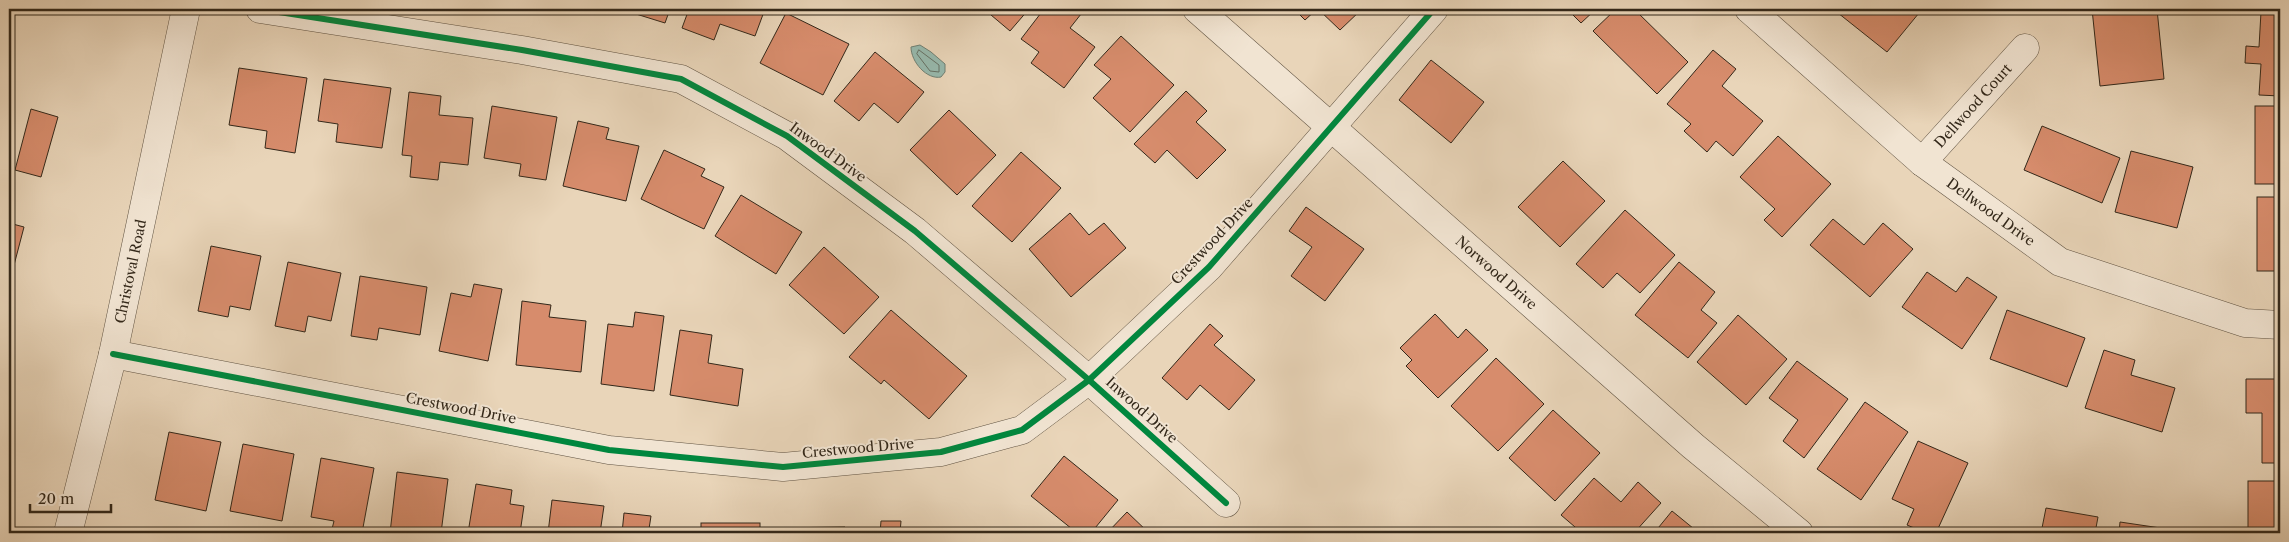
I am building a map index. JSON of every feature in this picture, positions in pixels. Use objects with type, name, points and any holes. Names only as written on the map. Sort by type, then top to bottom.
[{"type":"street","name":"Christoval Road","points":[[68,533],[113,354],[186,9]]},
{"type":"street","name":"Inwood Drive","points":[[260,9],[522,50],[681,79],[787,136],[915,231],[1089,380],[1226,503]]},
{"type":"street","name":"Norwood Drive","points":[[1197,9],[1331,125],[1693,446],[1799,533]]},
{"type":"street","name":"Crestwood Drive","points":[[113,354],[609,450],[782,468],[941,452],[1022,430],[1089,380],[1209,267],[1434,9]]},
{"type":"street","name":"Dellwood Drive","points":[[1749,9],[1922,162],[2060,262],[2245,323],[2280,325]]},
{"type":"street","name":"Dellwood Court","points":[[1922,162],[2025,48]]},
{"type":"water","points":[[920,45],[945,64],[945,72],[941,77],[930,76],[917,64],[911,47]]},
{"type":"building","points":[[620,9],[670,9],[665,23]]},
{"type":"building","points":[[689,9],[765,9],[755,36],[720,24],[714,40],[682,28]]},
{"type":"building","points":[[996,9],[1029,9],[1010,31],[991,15]]},
{"type":"building","points":[[1044,9],[1085,9],[1070,28],[1095,47],[1064,88],[1031,63],[1039,52],[1021,39]]},
{"type":"building","points":[[1294,9],[1317,9],[1305,20]]},
{"type":"building","points":[[1318,9],[1362,9],[1340,30]]},
{"type":"building","points":[[1567,9],[1596,9],[1581,23]]},
{"type":"building","points":[[1616,9],[1634,9],[1688,62],[1657,94],[1593,31]]},
{"type":"building","points":[[1833,9],[1914,9],[1919,13],[1887,52]]},
{"type":"building","points":[[2092,9],[2157,9],[2164,79],[2100,86]]},
{"type":"building","points":[[2261,12],[2280,13],[2280,96],[2259,95],[2261,64],[2245,63],[2246,46],[2259,47]]},
{"type":"building","points":[[786,13],[849,44],[823,95],[760,63]]},
{"type":"building","points":[[1121,36],[1174,85],[1130,132],[1093,98],[1111,79],[1094,65]]},
{"type":"building","points":[[1713,50],[1736,69],[1722,86],[1763,121],[1733,156],[1716,141],[1707,152],[1684,131],[1691,124],[1667,104]]},
{"type":"building","points":[[875,52],[924,92],[898,123],[874,103],[859,121],[834,101]]},
{"type":"building","points":[[1431,60],[1484,102],[1451,143],[1399,100]]},
{"type":"building","points":[[239,68],[307,78],[295,153],[265,148],[267,131],[229,125]]},
{"type":"building","points":[[324,79],[391,88],[382,148],[336,142],[338,124],[318,121]]},
{"type":"building","points":[[1186,91],[1207,111],[1196,122],[1226,150],[1197,179],[1167,150],[1155,163],[1134,144]]},
{"type":"building","points":[[409,92],[441,96],[439,115],[473,118],[468,165],[440,162],[438,180],[410,177],[412,156],[402,155]]},
{"type":"building","points":[[492,106],[557,117],[546,180],[519,176],[521,164],[484,158]]},
{"type":"building","points":[[2255,106],[2280,106],[2280,184],[2255,184]]},
{"type":"building","points":[[31,109],[58,117],[41,177],[15,170]]},
{"type":"building","points":[[949,110],[996,155],[957,195],[910,150]]},
{"type":"building","points":[[578,121],[609,128],[606,139],[639,146],[626,201],[563,186]]},
{"type":"building","points":[[2042,126],[2120,158],[2102,203],[2024,170]]},
{"type":"building","points":[[1778,136],[1831,184],[1782,237],[1764,220],[1775,209],[1740,177]]},
{"type":"building","points":[[664,150],[705,169],[701,176],[724,187],[704,229],[641,199]]},
{"type":"building","points":[[2131,151],[2193,167],[2177,228],[2115,212]]},
{"type":"building","points":[[1021,152],[1061,188],[1012,242],[972,206]]},
{"type":"building","points":[[1563,161],[1605,201],[1560,247],[1518,207]]},
{"type":"building","points":[[741,195],[802,232],[776,274],[715,236]]},
{"type":"building","points":[[2257,197],[2280,197],[2280,271],[2257,271]]},
{"type":"building","points":[[1306,207],[1364,249],[1325,301],[1291,276],[1312,247],[1289,231]]},
{"type":"building","points":[[1625,210],[1675,255],[1640,293],[1617,273],[1603,288],[1576,264]]},
{"type":"building","points":[[1070,213],[1089,235],[1104,223],[1126,248],[1071,297],[1029,249]]},
{"type":"building","points":[[1833,219],[1864,245],[1883,223],[1913,249],[1870,297],[1810,245]]},
{"type":"building","points":[[9,223],[24,227],[13,269],[9,268]]},
{"type":"building","points":[[211,246],[261,256],[250,310],[230,306],[228,317],[198,311]]},
{"type":"building","points":[[824,247],[879,297],[844,334],[789,285]]},
{"type":"building","points":[[288,262],[341,273],[331,321],[308,316],[305,332],[275,326]]},
{"type":"building","points":[[1679,262],[1715,292],[1701,310],[1717,323],[1688,358],[1635,315]]},
{"type":"building","points":[[1927,272],[1956,292],[1967,277],[1997,297],[1962,349],[1902,307]]},
{"type":"building","points":[[360,276],[427,287],[420,335],[379,328],[377,340],[351,336]]},
{"type":"building","points":[[474,284],[502,289],[488,361],[439,351],[451,293],[471,297]]},
{"type":"building","points":[[522,301],[551,305],[549,317],[586,321],[581,372],[516,365]]},
{"type":"building","points":[[891,310],[967,376],[929,419],[884,380],[881,384],[849,357]]},
{"type":"building","points":[[2007,310],[2085,338],[2067,387],[1990,359]]},
{"type":"building","points":[[635,312],[664,316],[654,391],[601,384],[608,324],[633,327]]},
{"type":"building","points":[[1435,314],[1458,338],[1466,329],[1488,350],[1438,398],[1406,366],[1412,360],[1400,348]]},
{"type":"building","points":[[1738,315],[1787,359],[1746,405],[1697,362]]},
{"type":"building","points":[[1210,324],[1223,336],[1214,345],[1255,380],[1229,410],[1200,385],[1187,400],[1162,378]]},
{"type":"building","points":[[680,330],[712,335],[708,363],[743,369],[738,406],[670,395]]},
{"type":"building","points":[[2104,350],[2135,360],[2131,375],[2175,388],[2162,432],[2085,408]]},
{"type":"building","points":[[1496,358],[1544,404],[1498,451],[1451,406]]},
{"type":"building","points":[[1797,361],[1848,399],[1804,458],[1783,441],[1798,420],[1769,398]]},
{"type":"building","points":[[2246,379],[2280,379],[2280,463],[2262,463],[2262,413],[2246,413]]},
{"type":"building","points":[[1865,402],[1908,432],[1861,500],[1817,469]]},
{"type":"building","points":[[1553,410],[1600,453],[1555,501],[1509,458]]},
{"type":"building","points":[[169,432],[221,442],[206,511],[155,500]]},
{"type":"building","points":[[1918,441],[1968,463],[1936,533],[1926,533],[1907,525],[1914,509],[1892,499]]},
{"type":"building","points":[[243,444],[294,454],[282,521],[230,511]]},
{"type":"building","points":[[1064,456],[1118,500],[1091,533],[1077,533],[1031,496]]},
{"type":"building","points":[[321,458],[374,468],[362,533],[331,533],[334,521],[311,517]]},
{"type":"building","points":[[397,472],[448,479],[441,533],[390,533]]},
{"type":"building","points":[[1594,478],[1621,502],[1638,482],[1661,503],[1634,533],[1582,533],[1561,515]]},
{"type":"building","points":[[2248,481],[2280,481],[2280,533],[2248,533]]},
{"type":"building","points":[[476,484],[512,490],[510,504],[524,506],[520,533],[468,533]]},
{"type":"building","points":[[552,500],[604,506],[600,533],[548,533]]},
{"type":"building","points":[[2046,508],[2098,517],[2095,533],[2041,533]]},
{"type":"building","points":[[1672,511],[1699,533],[1654,533]]},
{"type":"building","points":[[1127,512],[1149,533],[1107,533]]},
{"type":"building","points":[[624,513],[651,516],[649,529],[680,533],[622,533]]},
{"type":"building","points":[[881,521],[901,521],[900,533],[880,533]]},
{"type":"building","points":[[2120,522],[2174,530],[2174,533],[2119,533]]},
{"type":"building","points":[[701,523],[760,523],[760,533],[701,533]]},
{"type":"building","points":[[845,527],[845,533],[773,533],[773,528]]},
{"type":"cycle path","points":[[260,9],[522,50],[681,79],[787,136],[915,231],[1089,380],[1226,503]]},
{"type":"cycle path","points":[[113,354],[609,450],[783,467],[941,452],[1022,430],[1089,380],[1209,267],[1434,9]]}]
